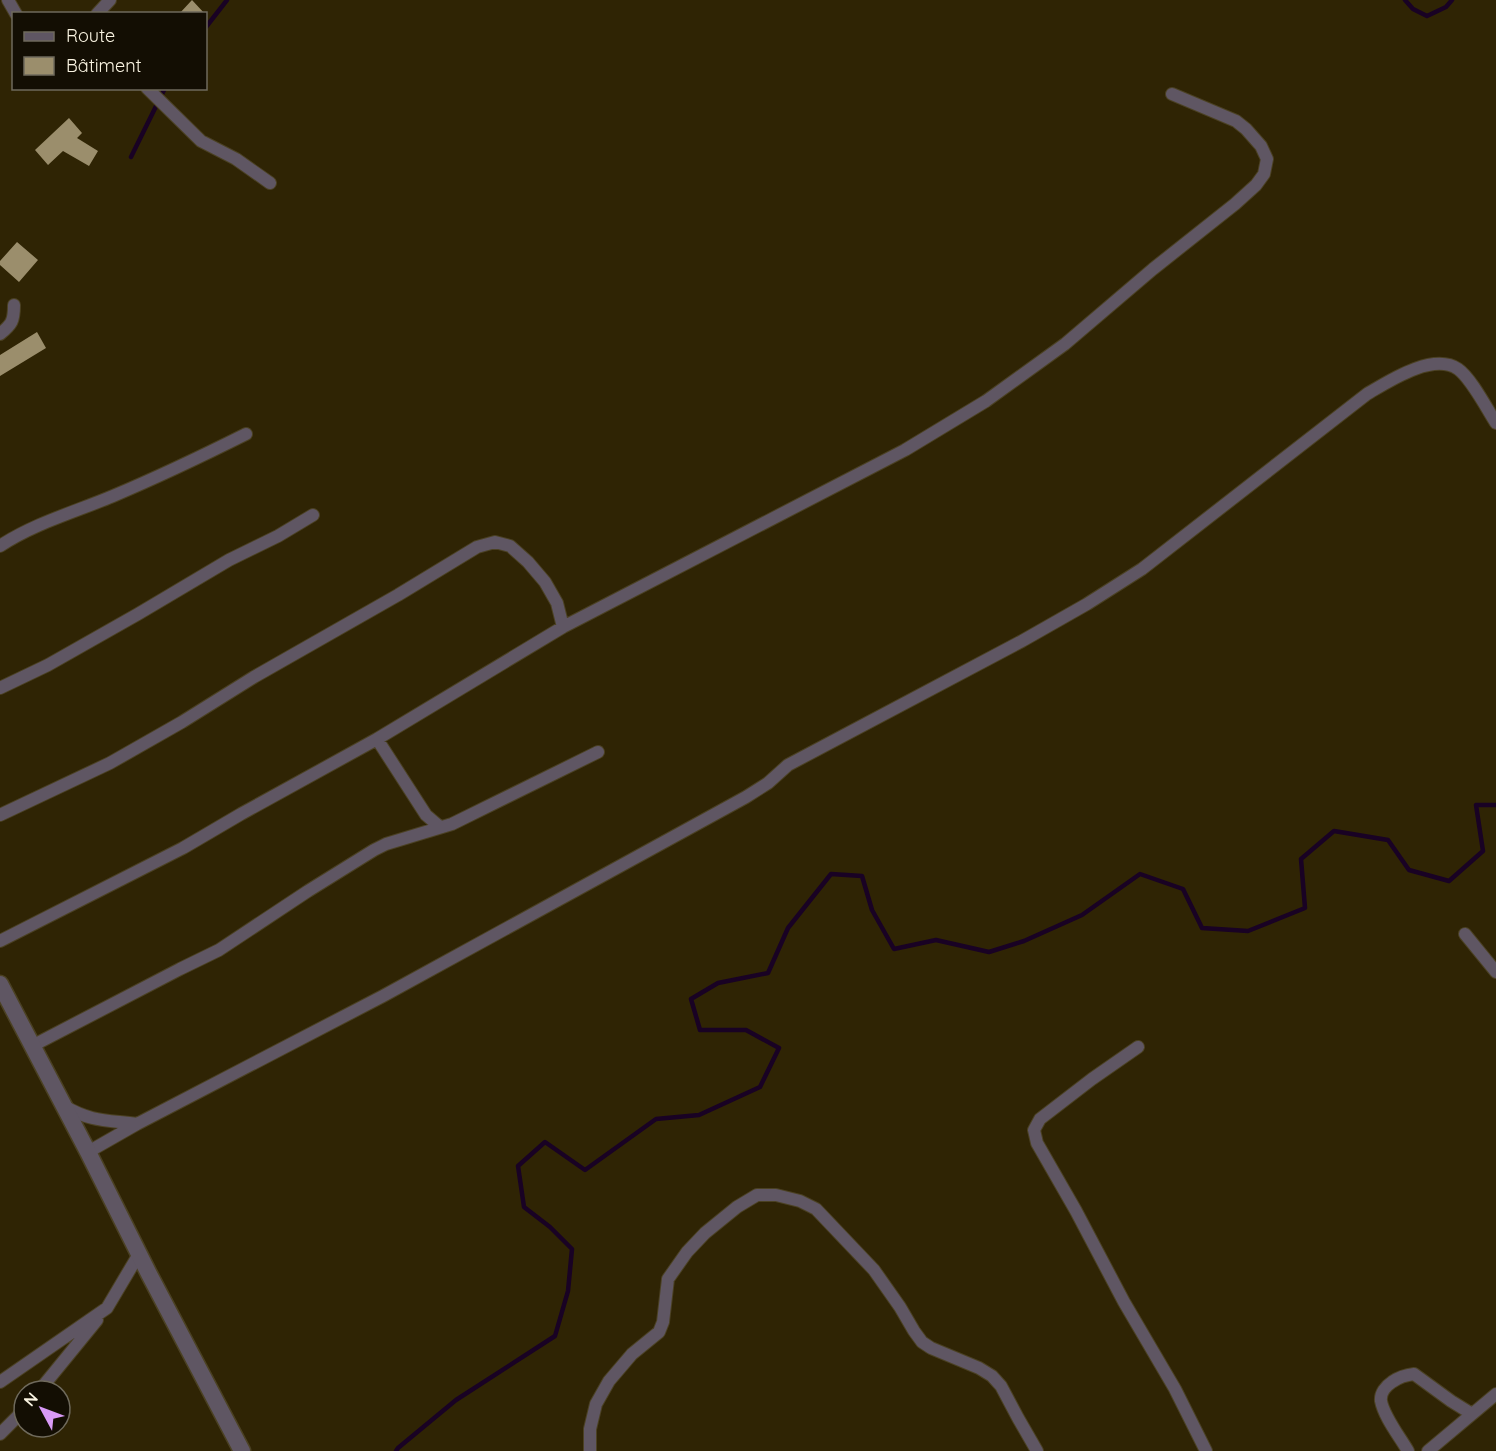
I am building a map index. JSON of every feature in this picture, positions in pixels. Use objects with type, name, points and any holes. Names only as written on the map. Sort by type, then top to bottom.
[{"type":"street","points":[[99,12],[110,0]]},
{"type":"street","points":[[149,90],[201,141],[236,159],[270,183]]},
{"type":"street","points":[[0,941],[183,848],[240,814],[377,740],[563,627],[905,450],[986,401],[1065,344],[1256,186],[1264,174],[1267,159],[1261,146],[1246,129],[1236,121],[1172,94]]},
{"type":"street","points":[[0,334],[9,327],[14,318],[14,305]]},
{"type":"street","points":[[88,1152],[137,1124],[383,996],[746,797],[768,783],[788,765],[1087,604],[1142,569],[1367,394],[1395,377],[1424,365],[1443,364],[1457,369],[1468,381],[1496,423]]},
{"type":"street","points":[[0,546],[17,534],[160,475],[246,434]]},
{"type":"street","points":[[0,688],[48,665],[313,515]]},
{"type":"street","points":[[0,815],[110,763],[477,547],[495,542],[510,546],[528,562],[546,582],[557,603],[563,627]]},
{"type":"street","points":[[377,740],[426,815],[440,827]]},
{"type":"street","points":[[32,1046],[219,950],[374,850],[422,832],[452,824],[598,752]]},
{"type":"street","points":[[422,832],[426,815]]},
{"type":"street","points":[[1465,934],[1496,972]]},
{"type":"street","points":[[0,984],[242,1451]]},
{"type":"street","points":[[1138,1047],[1092,1078],[1040,1119],[1034,1130],[1037,1143],[1076,1210],[1206,1451]]},
{"type":"street","points":[[63,1106],[99,1120],[137,1124]]},
{"type":"street","points":[[590,1451],[590,1429],[596,1404],[609,1381],[632,1354],[658,1332],[663,1322],[668,1280],[687,1252],[705,1233],[737,1207],[757,1195],[776,1195],[800,1201],[816,1209],[860,1254],[886,1286],[922,1342],[992,1376],[1001,1386],[1037,1451]]},
{"type":"street","points":[[49,1379],[107,1308],[140,1254]]},
{"type":"street","points":[[0,1382],[107,1308]]},
{"type":"street","points":[[1408,1451],[1381,1401],[1387,1386],[1397,1378],[1414,1374],[1472,1414]]},
{"type":"street","points":[[1428,1451],[1496,1394]]},
{"type":"street","points":[[0,1434],[12,1422]]},
{"type":"building","points":[[192,0],[203,12],[181,12]]},
{"type":"building","points":[[69,118],[82,133],[77,138],[98,151],[89,166],[63,151],[48,165],[35,150]]},
{"type":"building","points":[[17,242],[38,260],[19,282],[0,265],[0,261]]},
{"type":"building","points":[[37,332],[46,348],[0,376],[0,355]]},
{"type":"waterway","points":[[207,26],[227,0]]},
{"type":"waterway","points":[[1405,0],[1413,9],[1427,16],[1446,7],[1452,0]]},
{"type":"waterway","points":[[131,157],[164,90]]},
{"type":"waterway","points":[[396,1451],[456,1400],[555,1336],[568,1291],[572,1249],[550,1227],[524,1207],[518,1166],[545,1142],[585,1170],[656,1119],[699,1115],[760,1087],[779,1048],[746,1030],[700,1030],[691,999],[718,983],[768,973],[788,928],[831,874],[862,876],[872,910],[894,949],[936,940],[989,952],[1024,941],[1082,915],[1140,874],[1183,889],[1202,928],[1248,931],[1305,908],[1301,859],[1334,831],[1388,840],[1409,870],[1449,881],[1483,851],[1476,805],[1496,805]]}]
